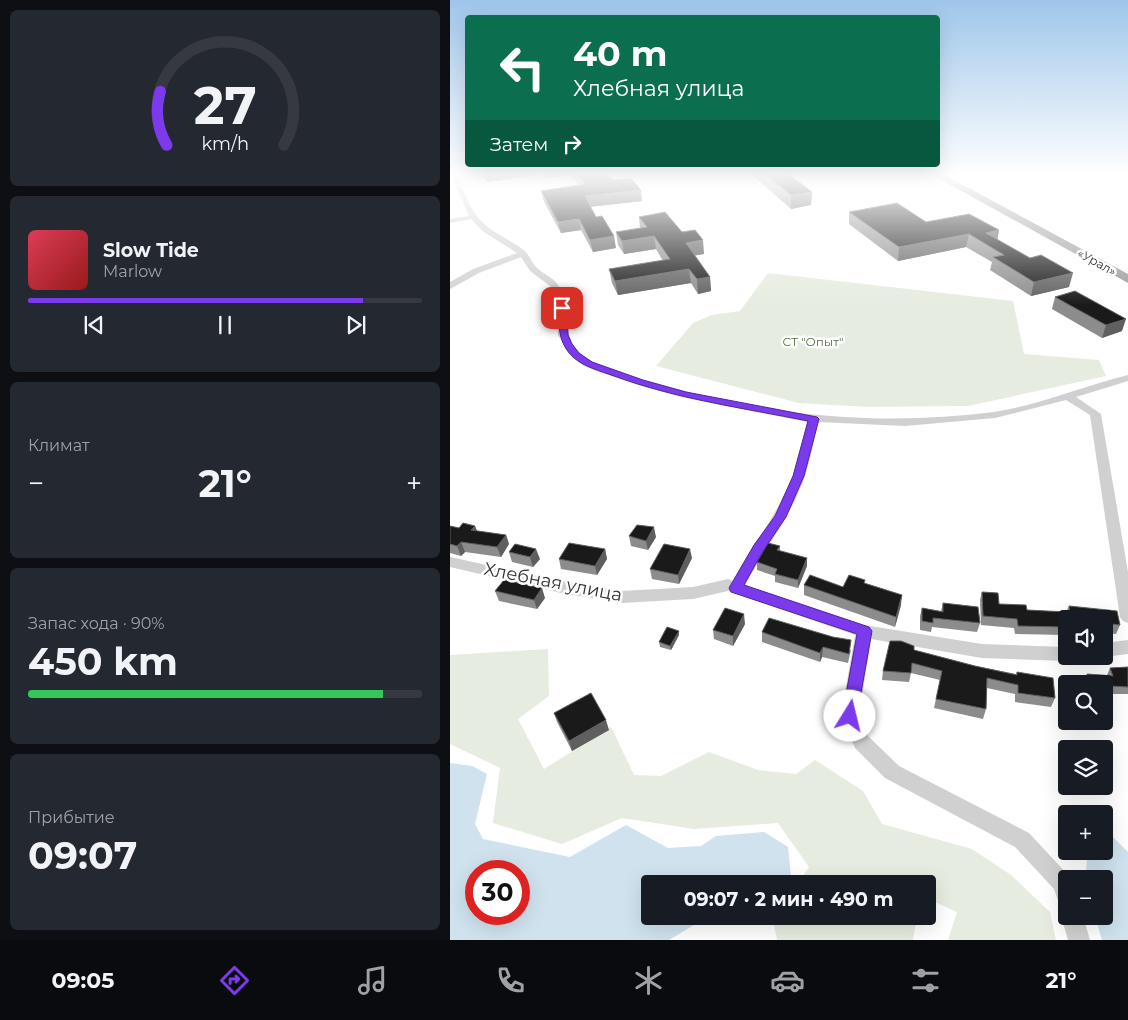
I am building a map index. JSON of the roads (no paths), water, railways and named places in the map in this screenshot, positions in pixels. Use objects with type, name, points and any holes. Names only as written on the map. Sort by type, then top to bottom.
[{"type":"highway","name":"«Урал»","points":[[1014,217],[1128,279]]},
{"type":"street","points":[[450,221],[473,217],[487,230],[523,254],[533,269],[554,285],[560,296],[564,335],[576,355],[588,364],[639,382],[685,395],[813,419],[905,422],[995,415],[1128,378]]},
{"type":"street","points":[[450,286],[476,271],[523,254]]},
{"type":"street","points":[[1067,396],[1095,414],[1128,617]]},
{"type":"street","points":[[736,588],[758,548],[780,517],[798,476],[813,419]]},
{"type":"street","name":"Хлебная улица","points":[[450,562],[562,587],[622,597],[693,593],[728,585],[864,631],[982,651],[1058,654]]},
{"type":"street","points":[[864,631],[850,716],[861,742],[892,772],[1022,840],[1058,879]]},
{"type":"street","points":[[1113,649],[1128,647]]},
{"type":"street","points":[[1075,925],[1079,940]]},
{"type":"water","points":[[450,763],[472,766],[487,774],[475,824],[483,839],[570,857],[626,825],[668,848],[701,846],[716,836],[764,832],[788,847],[791,875],[641,875],[641,925],[694,925],[669,940],[450,940]]},
{"type":"water","points":[[1113,837],[1128,852],[1128,940],[1102,940],[1098,925],[1113,925],[1113,870],[1086,870],[1087,860],[1113,860]]},
{"type":"park label","name":"СТ \"Опыт\"","points":[[813,341]]}]
